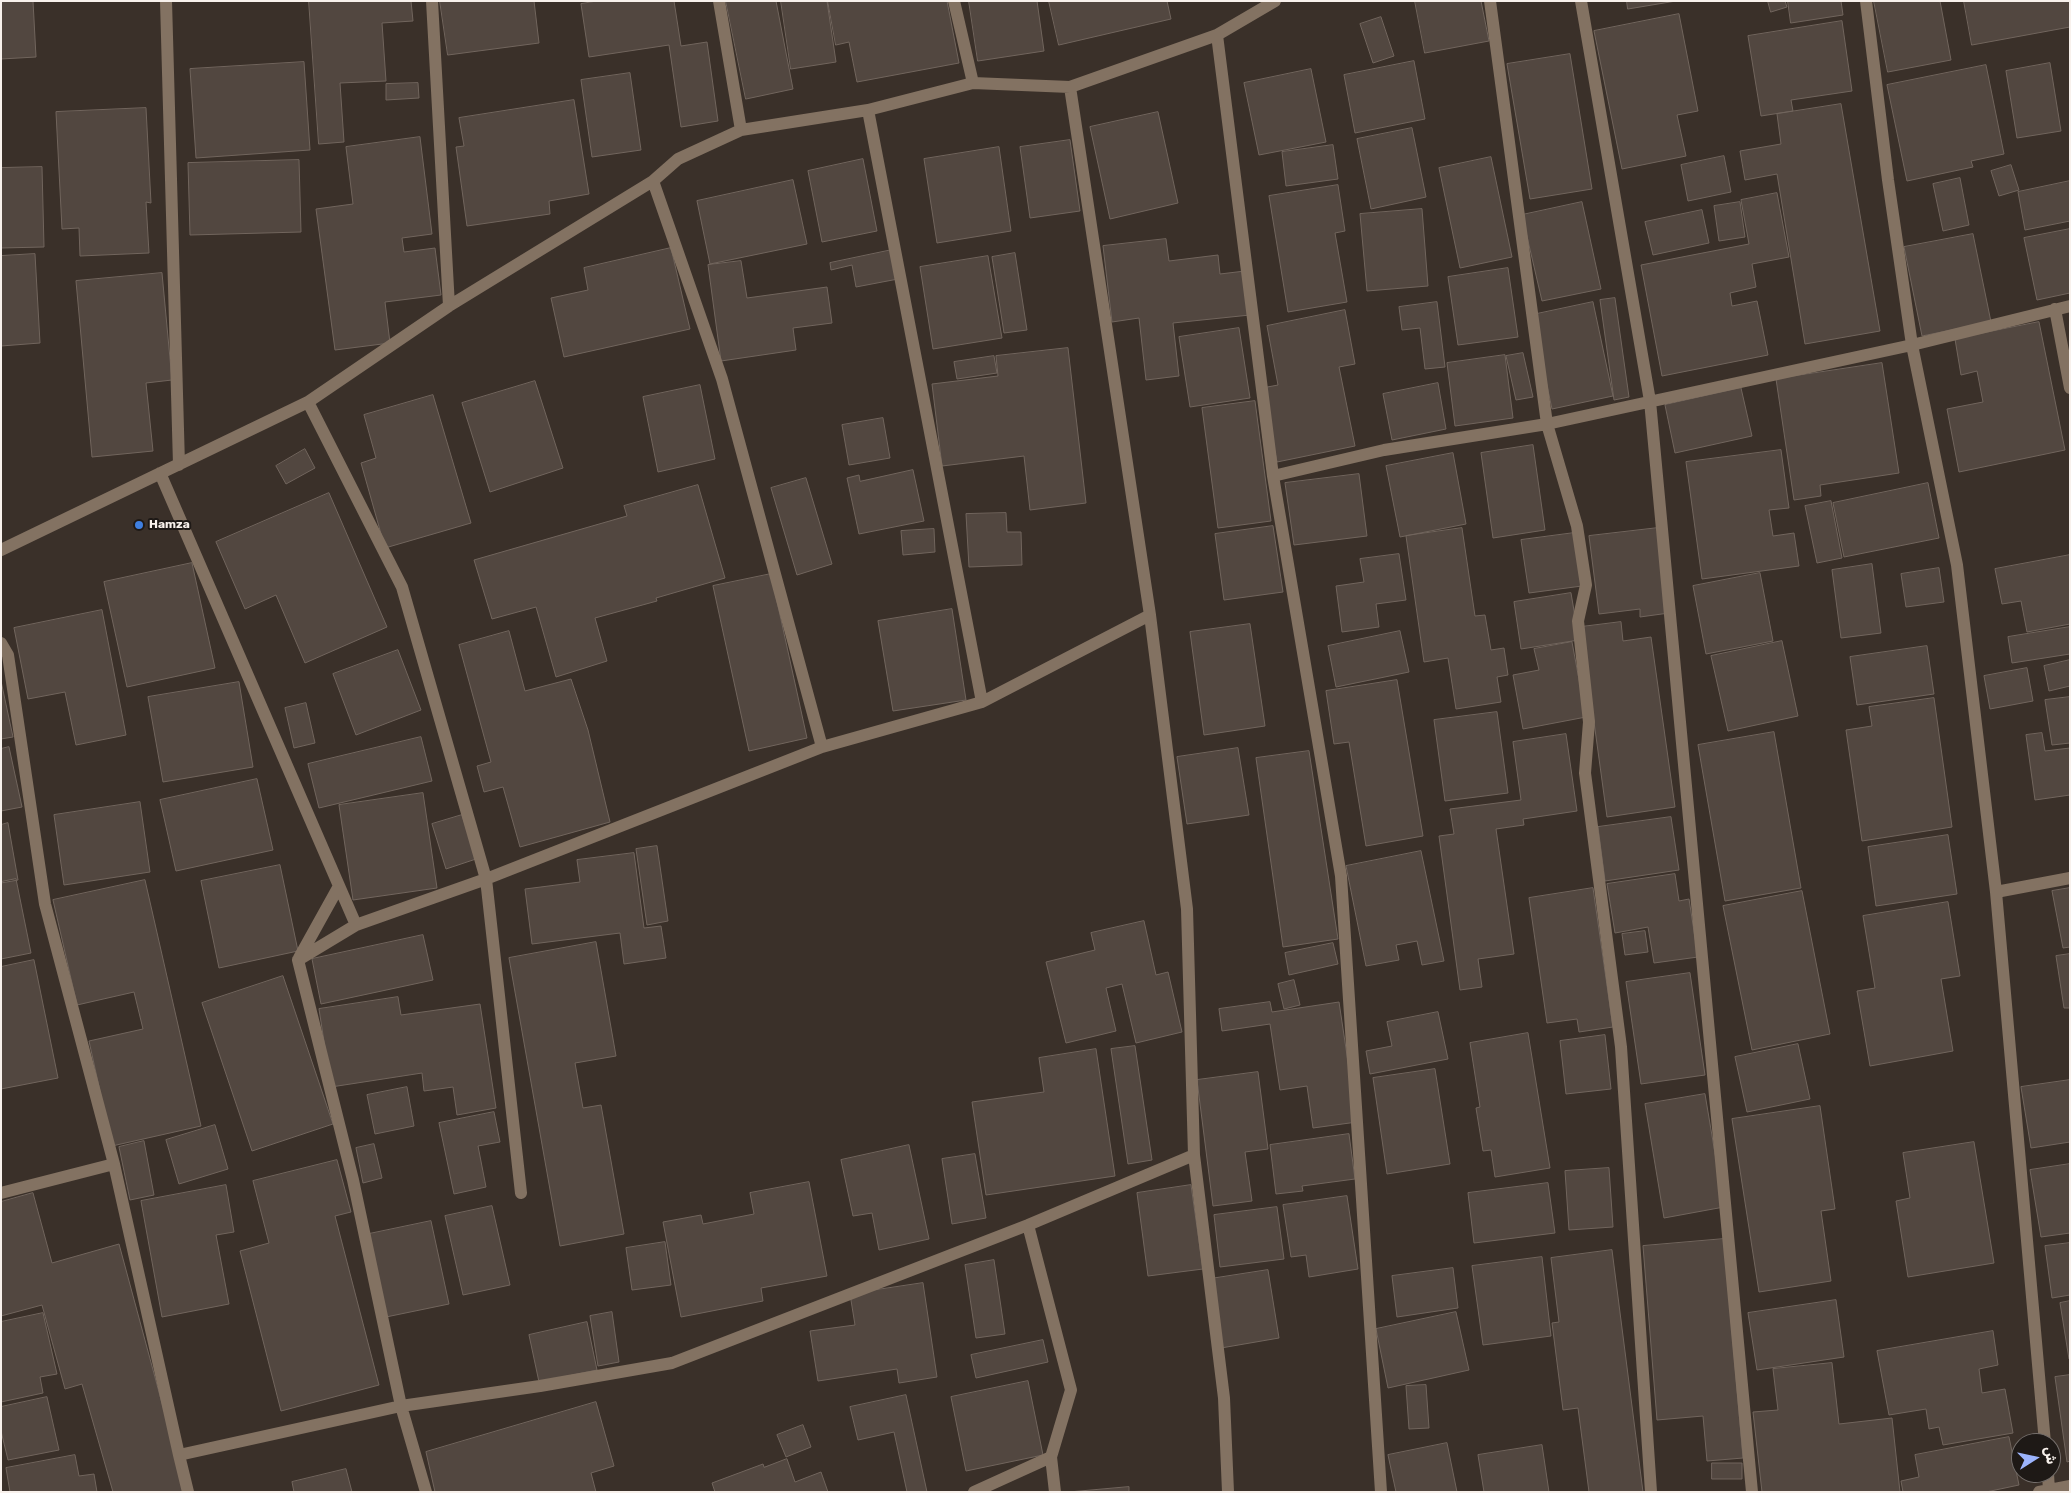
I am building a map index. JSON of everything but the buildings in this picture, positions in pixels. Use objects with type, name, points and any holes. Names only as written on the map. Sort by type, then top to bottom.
[{"type":"street","points":[[166,1],[179,464]]},
{"type":"street","points":[[432,1],[449,306]]},
{"type":"street","points":[[719,1],[741,130]]},
{"type":"street","points":[[954,1],[973,84]]},
{"type":"street","points":[[1,550],[308,402],[449,306],[653,181],[678,159],[741,130],[868,110],[973,84],[1070,87],[1217,35],[1275,1]]},
{"type":"street","points":[[1490,1],[1547,424],[1577,526],[1586,585],[1578,622],[1589,722],[1585,773],[1621,1047],[1651,1492]]},
{"type":"street","points":[[1581,1],[1650,402],[1752,1492]]},
{"type":"street","points":[[1866,1],[1888,180],[1912,345],[1957,565],[1996,892],[2044,1433]]},
{"type":"street","points":[[1217,35],[1272,476],[1341,876],[1381,1492]]},
{"type":"street","points":[[1070,87],[1150,615],[1187,909],[1194,1155],[1224,1398],[1228,1492]]},
{"type":"street","points":[[868,110],[982,702]]},
{"type":"street","points":[[653,181],[722,379],[822,747]]},
{"type":"street","points":[[1272,476],[1384,450],[1547,424],[1912,345],[2070,306]]},
{"type":"street","points":[[2055,309],[2070,388]]},
{"type":"street","points":[[308,402],[402,587],[486,879],[521,1193]]},
{"type":"street","points":[[160,473],[356,925]]},
{"type":"street","points":[[298,960],[356,925],[486,879],[822,747],[982,702],[1150,615]]},
{"type":"street","points":[[1,643],[8,655],[45,904],[114,1164],[188,1492]]},
{"type":"street","points":[[1996,892],[2070,878]]},
{"type":"street","points":[[339,886],[298,960],[353,1180],[401,1406],[426,1492]]},
{"type":"street","points":[[179,1455],[401,1406],[540,1386],[672,1363],[1028,1225],[1194,1155]]},
{"type":"street","points":[[1,1193],[114,1164]]},
{"type":"street","points":[[1028,1225],[1071,1390],[1051,1457],[1055,1492]]},
{"type":"street","points":[[974,1492],[1051,1457]]},
{"type":"street","points":[[2046,1491],[2070,1486]]},
{"type":"place","name":"Hamza","points":[[139,525]]}]
